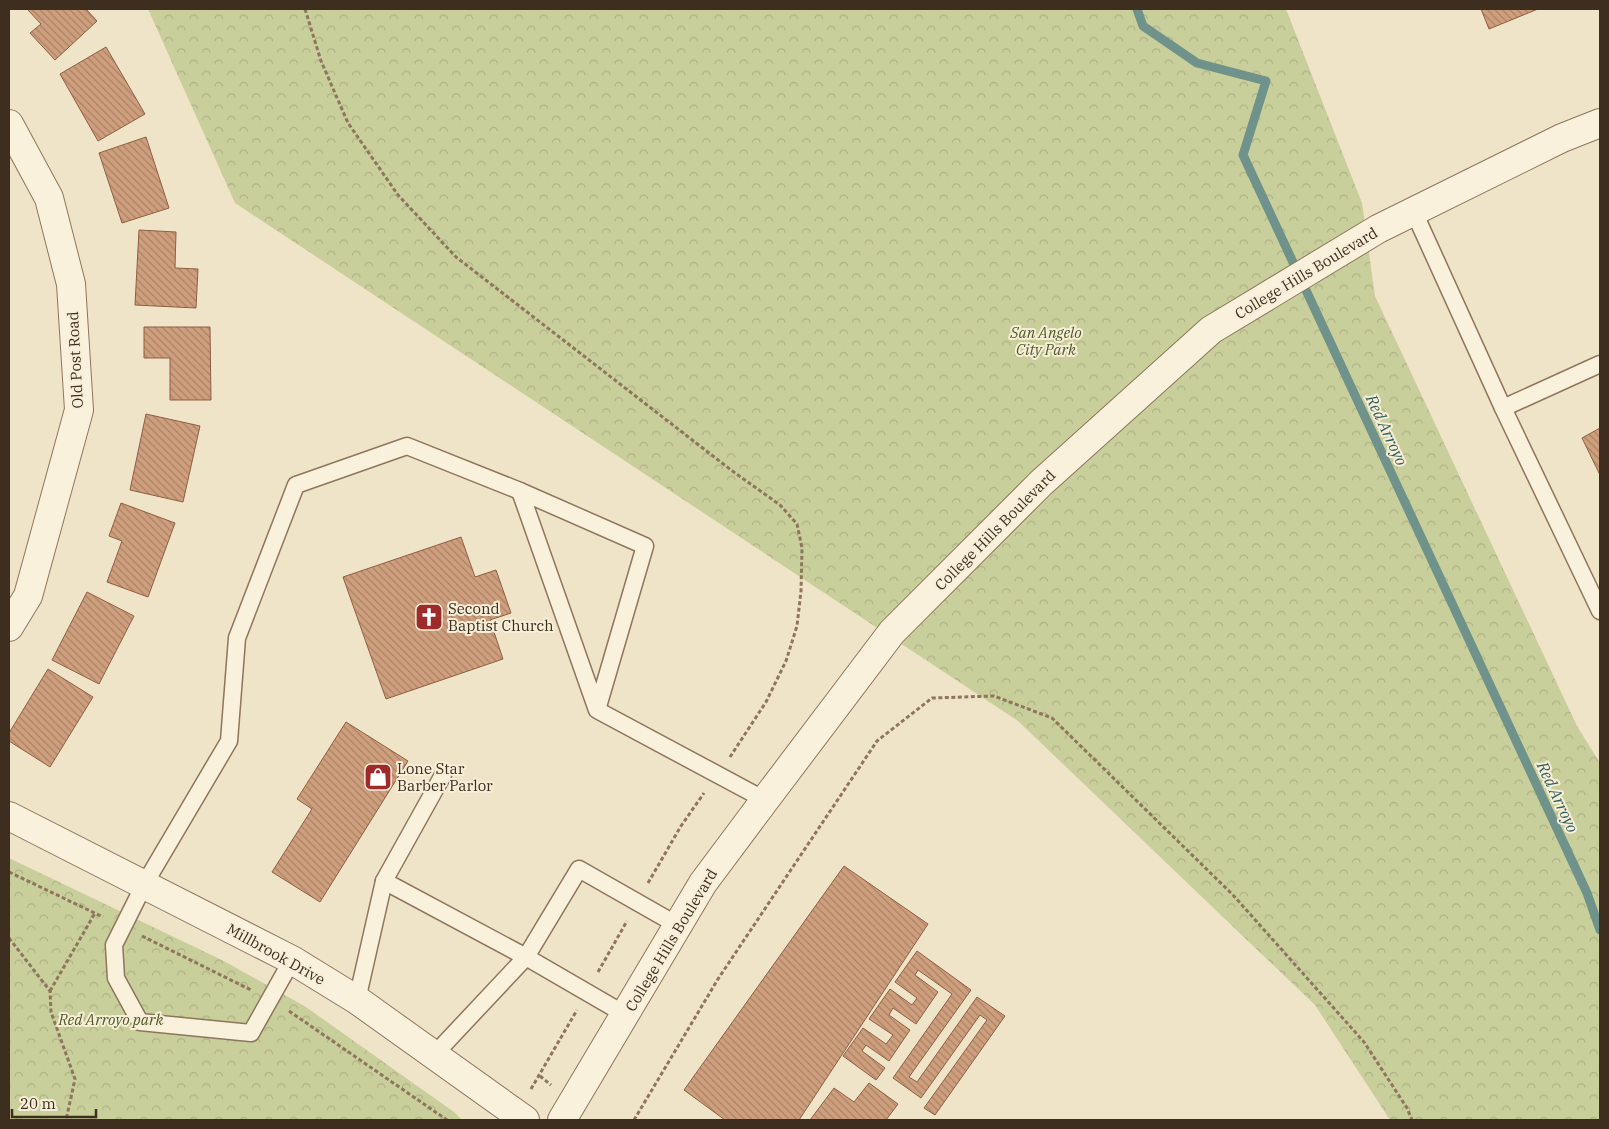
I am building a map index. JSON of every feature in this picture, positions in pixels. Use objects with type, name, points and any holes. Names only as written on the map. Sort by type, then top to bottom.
[{"type":"street","name":"College Hills Boulevard","points":[[562,1120],[703,883],[765,800],[892,632],[1041,483],[1211,330],[1378,229],[1562,138],[1600,123]]},
{"type":"street","name":"Old Post Road","points":[[9,124],[49,198],[71,284],[79,410],[28,596],[9,627]]},
{"type":"street","name":"Millbrook Drive","points":[[9,816],[292,960],[357,1000],[433,1056],[526,1120]]},
{"type":"lane","points":[[1414,212],[1503,408],[1600,611]]},
{"type":"lane","points":[[1503,408],[1600,364]]},
{"type":"lane","points":[[292,960],[251,1033],[140,1022],[116,978],[114,945],[144,885],[230,741],[237,638],[296,485],[407,446],[520,491],[645,546],[597,710]]},
{"type":"lane","points":[[520,491],[597,710],[765,800]]},
{"type":"lane","points":[[357,1000],[384,881],[443,775]]},
{"type":"lane","points":[[433,1056],[526,957],[578,869],[679,926]]},
{"type":"lane","points":[[384,881],[526,957],[626,1015]]},
{"type":"path","points":[[634,1120],[718,979],[877,741],[932,698],[994,696],[1052,718],[1233,894],[1364,1042],[1407,1108],[1412,1120]]},
{"type":"path","points":[[9,872],[95,913],[50,991],[51,1012],[75,1079],[66,1120]]},
{"type":"path","points":[[9,938],[50,991]]},
{"type":"green space","name":"San Angelo City Park","points":[[148,9],[1286,9],[1362,203],[1375,296],[1577,726],[1600,763],[1600,1120],[1390,1120],[1315,1005],[1018,721],[235,203]]},
{"type":"green space","name":"Red Arroyo park","points":[[9,858],[224,961],[306,1007],[454,1112],[462,1120],[9,1120]]},
{"type":"building","points":[[27,9],[86,9],[97,21],[55,60],[30,33],[41,24]]},
{"type":"building","points":[[1481,9],[1538,9],[1489,29]]},
{"type":"building","points":[[106,47],[145,114],[98,141],[60,74]]},
{"type":"building","points":[[146,137],[169,208],[122,223],[99,153]]},
{"type":"building","points":[[139,230],[176,232],[175,268],[198,269],[196,308],[135,305]]},
{"type":"building","points":[[144,327],[210,327],[211,400],[170,400],[170,358],[144,358]]},
{"type":"building","points":[[146,414],[200,426],[183,502],[130,490]]},
{"type":"building","points":[[1600,428],[1600,475],[1582,438]]},
{"type":"building","points":[[121,503],[175,523],[148,597],[107,582],[122,541],[109,536]]},
{"type":"building","name":"Second Baptist Church","points":[[461,537],[475,577],[496,570],[511,613],[490,620],[503,659],[386,699],[343,577]]},
{"type":"building","points":[[87,592],[134,616],[99,684],[52,660]]},
{"type":"building","points":[[48,669],[93,697],[50,767],[9,741],[9,733]]},
{"type":"building","points":[[346,722],[408,761],[320,902],[272,872],[312,809],[297,799]]},
{"type":"building","points":[[844,866],[928,924],[799,1120],[725,1120],[684,1090]]},
{"type":"building","points":[[917,951],[971,990],[909,1077],[917,1082],[977,997],[1005,1016],[935,1115],[924,1108],[987,1020],[980,1015],[921,1098],[893,1078],[952,994],[918,970],[915,975],[938,992],[916,1024],[893,1008],[889,1015],[910,1030],[889,1061],[866,1045],[862,1051],[885,1068],[876,1080],[843,1056],[863,1028],[886,1044],[893,1035],[869,1019],[890,989],[912,1005],[917,998],[895,982]]},
{"type":"building","points":[[869,1083],[898,1104],[886,1120],[810,1120],[834,1088],[854,1102]]},
{"type":"waterway","name":"Red Arroyo","points":[[1137,9],[1143,26],[1197,63],[1266,81],[1243,155],[1587,893],[1600,930]]},
{"type":"place","name":"Second Baptist Church","points":[[429,617]]},
{"type":"place","name":"Lone Star Barber Parlor","points":[[378,777]]}]
